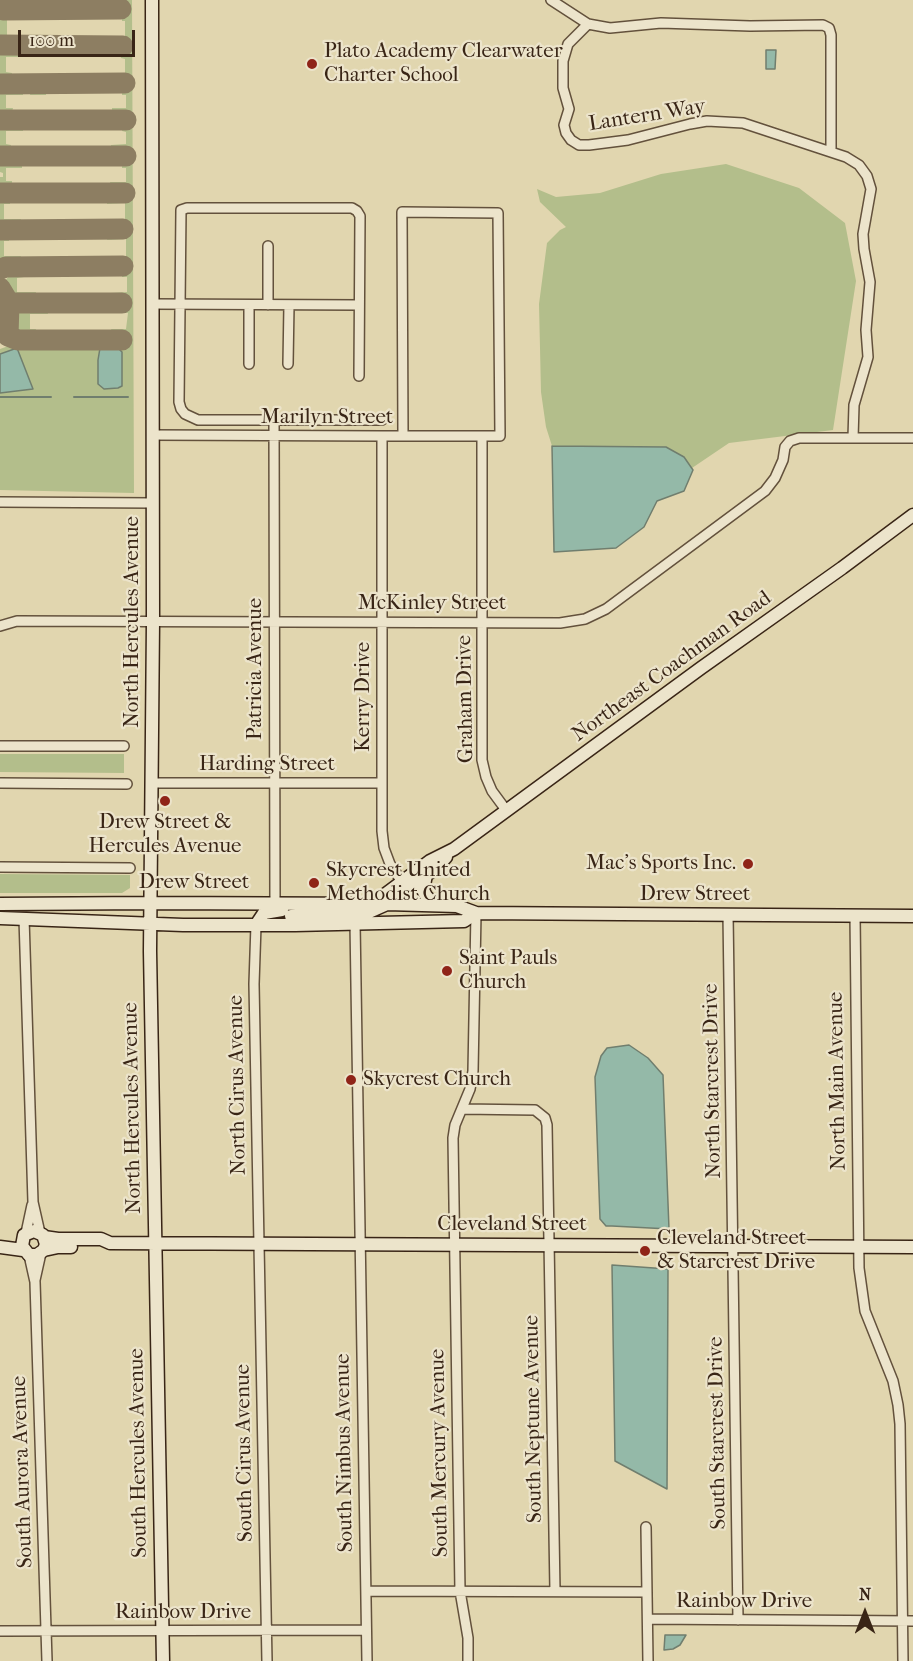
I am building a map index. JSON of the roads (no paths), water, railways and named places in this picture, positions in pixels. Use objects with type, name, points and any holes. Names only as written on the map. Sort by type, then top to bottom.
[{"type":"street","name":"North Hercules Avenue","points":[[152,0],[153,621],[150,923],[155,1244]]},
{"type":"street","points":[[551,0],[572,16],[588,24],[610,28],[661,23],[750,26],[823,25],[829,28],[831,35],[831,151]]},
{"type":"street","name":"Lantern Way","points":[[588,24],[568,44],[563,61],[563,88],[569,109],[564,125],[571,140],[579,145],[628,140],[690,123],[707,121],[753,125],[831,151],[859,165],[867,176],[871,189],[863,234],[870,282],[868,357],[854,405],[853,438]]},
{"type":"street","points":[[359,376],[360,216],[357,211],[352,208],[187,208],[181,210],[178,402],[180,409],[198,420],[382,420]]},
{"type":"street","name":"Marilyn Street","points":[[153,435],[274,436],[382,436],[403,436],[500,436],[498,213],[402,212],[403,436]]},
{"type":"street","points":[[268,246],[268,305]]},
{"type":"street","points":[[153,304],[359,305]]},
{"type":"street","points":[[249,305],[249,364]]},
{"type":"street","points":[[288,364],[289,305]]},
{"type":"street","name":"Patricia Avenue","points":[[274,421],[275,903]]},
{"type":"street","name":"Kerry Drive","points":[[382,436],[382,831],[384,848],[390,864],[402,882]]},
{"type":"street","name":"Graham Drive","points":[[482,436],[482,760],[492,791],[506,810]]},
{"type":"street","name":"McKinley Street","points":[[0,626],[17,621],[560,623],[585,619],[606,609],[765,491],[775,478],[783,460],[785,447],[790,441],[800,438],[853,438]]},
{"type":"street","points":[[853,438],[913,438]]},
{"type":"street","points":[[0,502],[153,503]]},
{"type":"street","name":"Northeast Coachman Road","points":[[387,904],[506,810],[913,516]]},
{"type":"street","points":[[0,746],[124,746]]},
{"type":"street","points":[[0,783],[127,784]]},
{"type":"street","name":"Harding Street","points":[[152,783],[382,783]]},
{"type":"street","name":"Northeast Coachman Road","points":[[364,904],[383,896],[430,861],[454,849]]},
{"type":"street","points":[[0,867],[130,868]]},
{"type":"street","points":[[426,875],[423,890],[431,901],[457,906]]},
{"type":"street","points":[[258,921],[268,911],[300,909],[322,903]]},
{"type":"street","name":"Drew Street","points":[[0,904],[322,903],[457,906],[476,913],[913,916]]},
{"type":"street","name":"Drew Street","points":[[0,918],[183,925],[357,914],[369,912],[387,904]]},
{"type":"street","name":"Drew Street","points":[[258,921],[355,923],[464,921],[476,913]]},
{"type":"street","name":"South Mercury Avenue","points":[[468,1661],[468,1638],[460,1591],[453,1138],[455,1125],[470,1089],[473,1071],[476,913]]},
{"type":"street","name":"North Starcrest Drive","points":[[728,914],[733,1246]]},
{"type":"street","name":"North Main Avenue","points":[[855,915],[858,1247],[861,1291],[865,1311],[893,1381],[899,1415],[908,1621],[903,1661]]},
{"type":"street","name":"South Aurora Avenue","points":[[24,918],[47,1661]]},
{"type":"street","name":"North Cirus Avenue","points":[[258,921],[254,984],[259,1244]]},
{"type":"street","name":"South Nimbus Avenue","points":[[355,923],[367,1661]]},
{"type":"street","name":"South Neptune Avenue","points":[[462,1109],[535,1110],[545,1118],[547,1125],[555,1592]]},
{"type":"street","name":"Cleveland Street","points":[[0,1239],[58,1247],[101,1247],[110,1243],[913,1247]]},
{"type":"street","name":"Cleveland Street","points":[[0,1247],[34,1244]]},
{"type":"street","name":"South Hercules Avenue","points":[[155,1244],[163,1661]]},
{"type":"street","name":"South Cirus Avenue","points":[[259,1244],[267,1661]]},
{"type":"street","name":"South Starcrest Drive","points":[[733,1246],[738,1620]]},
{"type":"street","points":[[646,1527],[648,1661]]},
{"type":"street","name":"Rainbow Drive","points":[[366,1591],[647,1592]]},
{"type":"street","name":"Rainbow Drive","points":[[648,1619],[908,1621]]},
{"type":"street","name":"Rainbow Drive","points":[[0,1631],[366,1630]]},
{"type":"waterway","points":[[0,397],[51,397]]},
{"type":"waterway","points":[[74,397],[128,397]]},
{"type":"place","name":"Plato Academy Clearwater Charter School","points":[[312,64]]},
{"type":"place","name":"Drew Street & Hercules Avenue","points":[[165,801]]},
{"type":"place","name":"Mac's Sports Inc.","points":[[748,864]]},
{"type":"place","name":"Skycrest United Methodist Church","points":[[314,883]]},
{"type":"place","name":"Saint Pauls Church","points":[[447,971]]},
{"type":"place","name":"Skycrest Church","points":[[351,1080]]},
{"type":"place","name":"Cleveland Street & Starcrest Drive","points":[[645,1251]]}]
